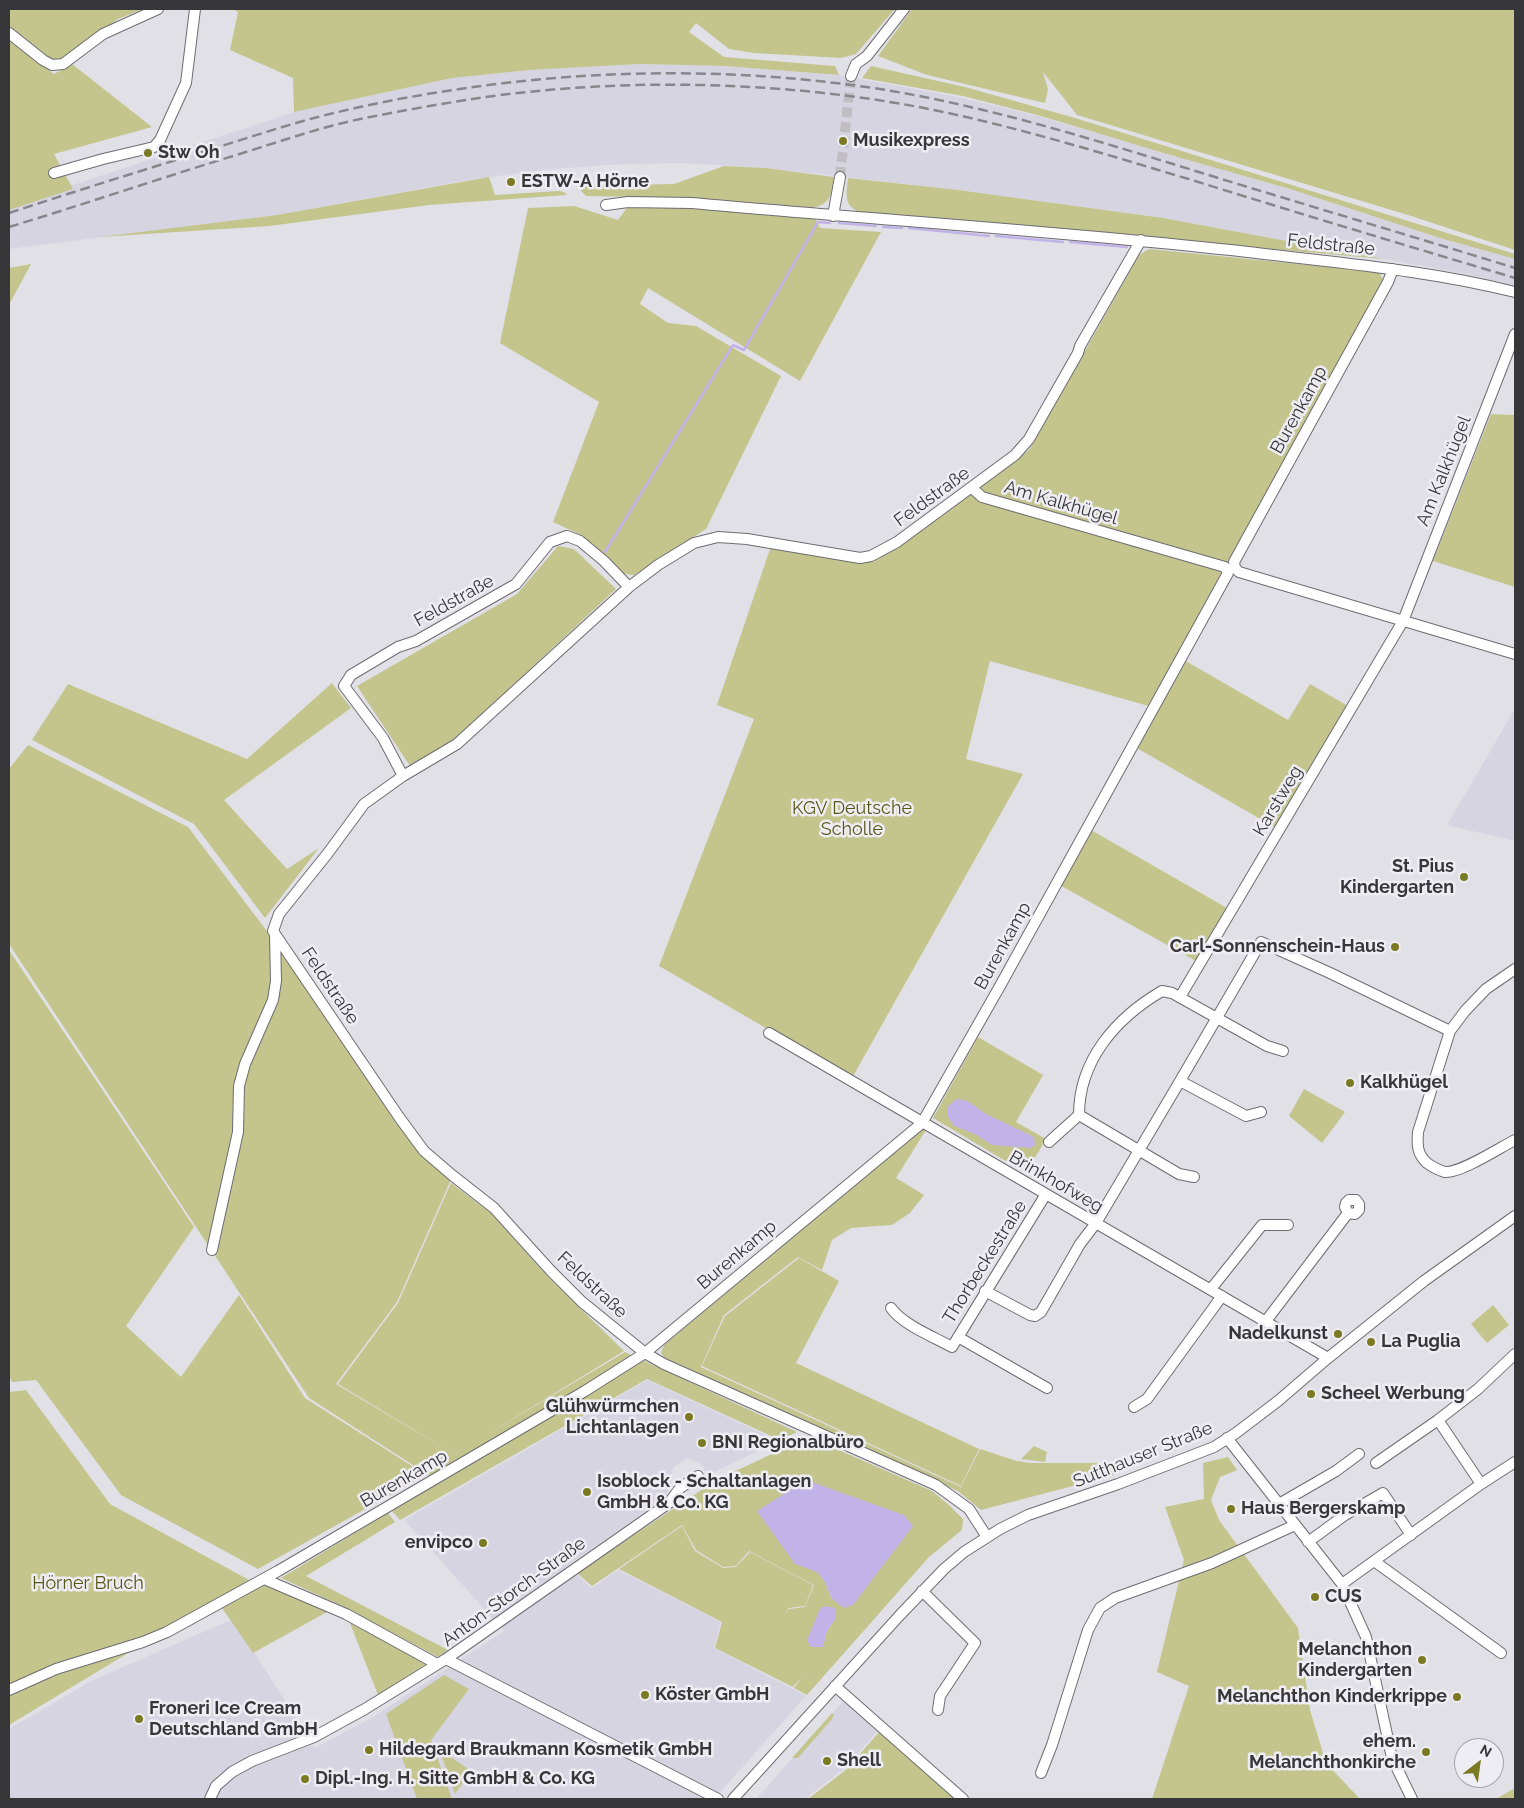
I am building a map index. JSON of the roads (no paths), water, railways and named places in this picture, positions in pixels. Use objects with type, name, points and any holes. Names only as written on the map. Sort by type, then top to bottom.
[{"type":"street","points":[[9,33],[42,60],[52,65],[63,64],[103,34],[158,9]]},
{"type":"street","points":[[54,173],[154,147],[160,140],[186,83],[195,9]]},
{"type":"street","points":[[852,76],[856,64],[867,56],[904,9]]},
{"type":"street","points":[[833,216],[840,177]]},
{"type":"street","name":"Feldstraße","points":[[606,205],[628,202],[692,204],[1141,240],[1393,269],[1463,280],[1515,292]]},
{"type":"street","name":"Feldstraße","points":[[212,1250],[238,1132],[239,1086],[245,1064],[273,1000],[276,981],[275,934],[273,931],[279,914],[364,804],[402,776],[457,744],[629,587],[658,565],[694,544],[718,537],[747,539],[860,558],[871,556],[896,542],[972,488],[1015,455],[1029,439],[1141,240]]},
{"type":"street","name":"Burenkamp","points":[[9,1690],[56,1669],[143,1642],[166,1632],[264,1579],[458,1466],[645,1353],[922,1123],[1231,570],[1388,282],[1393,269]]},
{"type":"street","name":"Am Kalkhügel","points":[[1403,621],[1515,334]]},
{"type":"street","name":"Am Kalkhügel","points":[[972,488],[982,497],[1225,567],[1515,654]]},
{"type":"street","name":"Feldstraße","points":[[402,776],[383,738],[344,686],[351,675],[398,647],[416,641],[516,584],[550,542],[567,536],[580,540],[629,587]]},
{"type":"street","name":"Karstweg","points":[[1180,997],[1403,621]]},
{"type":"street","name":"Feldstraße","points":[[275,934],[424,1151],[494,1208],[582,1302],[645,1353],[664,1364],[936,1485],[969,1509],[987,1537]]},
{"type":"street","points":[[985,1291],[1035,1316],[1041,1312],[1080,1244],[1096,1223],[1139,1152],[1261,942],[1345,980],[1450,1032]]},
{"type":"street","points":[[1515,969],[1486,989],[1465,1011],[1450,1032],[1418,1132],[1417,1148],[1429,1165],[1444,1172],[1460,1169],[1515,1140]]},
{"type":"street","points":[[1049,1142],[1079,1115],[1079,1098],[1085,1074],[1091,1061],[1106,1039],[1125,1019],[1150,998],[1162,991],[1172,993],[1267,1046],[1283,1051]]},
{"type":"street","name":"Brinkhofweg","points":[[769,1034],[1212,1289],[1328,1358]]},
{"type":"street","points":[[1180,1081],[1246,1116],[1261,1112]]},
{"type":"street","points":[[1079,1115],[1179,1174],[1194,1177]]},
{"type":"street","name":"Thorbeckestraße","points":[[891,1308],[895,1314],[907,1322],[952,1347],[1046,1194]]},
{"type":"street","points":[[1266,1321],[1348,1213]]},
{"type":"street","name":"Sutthauser Straße","points":[[733,1799],[922,1591],[964,1552],[1028,1515],[1118,1484],[1214,1447],[1278,1402],[1328,1358],[1424,1281],[1515,1216]]},
{"type":"street","points":[[1212,1289],[1262,1225],[1288,1225]]},
{"type":"street","points":[[1134,1407],[1146,1400],[1222,1296]]},
{"type":"street","points":[[958,1337],[1047,1388]]},
{"type":"street","points":[[1376,1463],[1438,1420],[1478,1389],[1515,1354]]},
{"type":"street","points":[[1438,1420],[1481,1484]]},
{"type":"street","points":[[1227,1438],[1342,1584],[1366,1637],[1392,1758],[1412,1799]]},
{"type":"street","points":[[1279,1504],[1336,1471],[1358,1454]]},
{"type":"street","points":[[1342,1584],[1481,1484],[1515,1462]]},
{"type":"street","name":"Anton-Storch-Straße","points":[[698,1476],[680,1488],[668,1502],[441,1662],[718,1799]]},
{"type":"street","points":[[1308,1542],[1345,1515],[1383,1493],[1411,1535]]},
{"type":"street","points":[[1041,1773],[1052,1745],[1088,1630],[1100,1608],[1115,1598],[1212,1563],[1296,1525]]},
{"type":"street","points":[[1374,1561],[1501,1653]]},
{"type":"street","points":[[264,1579],[346,1614],[441,1662]]},
{"type":"street","points":[[922,1591],[975,1643],[940,1696],[938,1710]]},
{"type":"street","points":[[210,1799],[216,1786],[232,1772],[252,1761],[314,1737],[365,1710],[441,1662]]},
{"type":"street","points":[[835,1686],[963,1799]]},
{"type":"waterway","points":[[605,552],[733,345],[744,350],[818,222],[830,223]]},
{"type":"waterway","points":[[839,223],[876,226]]},
{"type":"waterway","points":[[883,227],[902,228]]},
{"type":"waterway","points":[[909,228],[989,236]]},
{"type":"waterway","points":[[996,236],[1063,242]]},
{"type":"waterway","points":[[1070,242],[1127,247]]},
{"type":"tunnel","points":[[840,177],[851,76]]},
{"type":"railway","points":[[9,213],[286,126],[333,113],[390,101],[519,81],[624,74],[729,74],[834,83],[886,90],[966,106],[1046,126],[1124,149],[1515,268]]},
{"type":"railway","points":[[9,227],[298,135],[394,112],[522,93],[637,85],[695,85],[753,87],[868,99],[924,108],[992,123],[1060,141],[1515,278]]},
{"type":"place","name":"Musikexpress","points":[[843,141]]},
{"type":"place","name":"Stw Oh","points":[[148,153]]},
{"type":"place","name":"ESTW-A Hörne","points":[[511,182]]},
{"type":"place","name":"St. Pius Kindergarten","points":[[1464,877]]},
{"type":"place","name":"Carl-Sonnenschein-Haus","points":[[1395,947]]},
{"type":"place","name":"Kalkhügel","points":[[1350,1083]]},
{"type":"place","name":"Nadelkunst","points":[[1338,1334]]},
{"type":"place","name":"La Puglia","points":[[1371,1342]]},
{"type":"place","name":"Scheel Werbung","points":[[1311,1394]]},
{"type":"place","name":"Glühwürmchen Lichtanlagen","points":[[689,1417]]},
{"type":"place","name":"BNI Regionalbüro","points":[[702,1443]]},
{"type":"place","name":"Isoblock - Schaltanlagen GmbH & Co. KG","points":[[587,1492]]},
{"type":"place","name":"Haus Bergerskamp","points":[[1231,1509]]},
{"type":"place","name":"envipco","points":[[483,1543]]},
{"type":"place","name":"CUS","points":[[1315,1597]]},
{"type":"place","name":"Melanchthon Kindergarten","points":[[1422,1660]]},
{"type":"place","name":"Köster GmbH","points":[[645,1695]]},
{"type":"place","name":"Melanchthon Kinderkrippe","points":[[1457,1697]]},
{"type":"place","name":"Froneri Ice Cream Deutschland GmbH","points":[[139,1719]]},
{"type":"place","name":"Hildegard Braukmann Kosmetik GmbH","points":[[369,1750]]},
{"type":"place","name":"ehem. Melanchthonkirche","points":[[1426,1752]]},
{"type":"place","name":"Shell","points":[[827,1761]]},
{"type":"place","name":"Dipl.-Ing. H. Sitte GmbH & Co. KG","points":[[305,1779]]},
{"type":"park label","name":"KGV Deutsche Scholle","points":[[852,820]]},
{"type":"park label","name":"Hörner Bruch","points":[[88,1584]]}]
